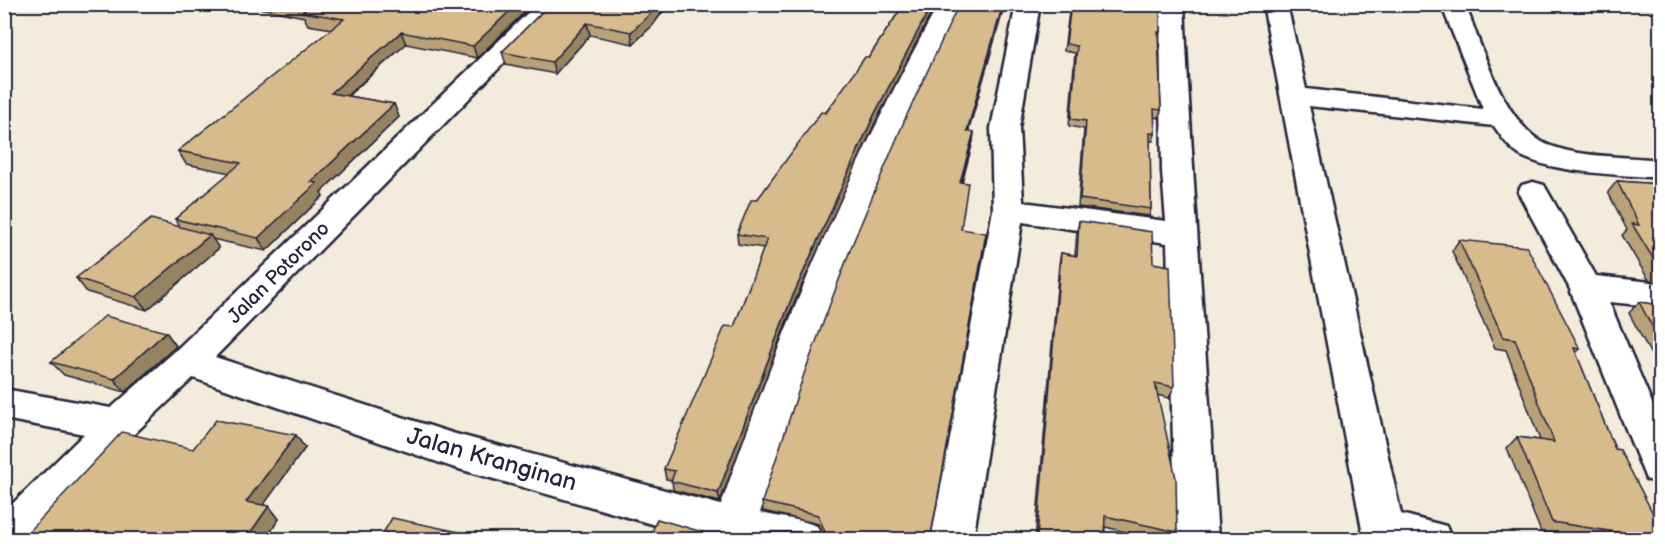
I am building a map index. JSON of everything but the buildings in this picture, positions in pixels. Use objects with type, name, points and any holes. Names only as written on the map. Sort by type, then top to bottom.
[{"type":"street","name":"Jalan Potorono","points":[[5,540],[118,424],[187,362],[551,4]]},
{"type":"street","points":[[732,534],[784,379],[853,202],[893,113],[951,4]]},
{"type":"street","points":[[952,540],[1008,210],[1005,128],[1028,4]]},
{"type":"street","points":[[1172,4],[1177,172],[1183,234],[1197,540]]},
{"type":"street","points":[[1275,4],[1384,534],[1431,540]]},
{"type":"street","points":[[1453,4],[1502,119],[1515,138],[1529,148],[1549,156],[1660,169]]},
{"type":"street","points":[[1293,96],[1502,119]]},
{"type":"street","points":[[1533,192],[1586,287],[1660,467]]},
{"type":"street","points":[[1008,210],[1183,234]]},
{"type":"street","points":[[1586,287],[1660,295]]},
{"type":"street","name":"Jalan Kranginan","points":[[187,362],[452,450],[732,534],[802,540]]},
{"type":"street","points":[[4,404],[118,424]]}]
